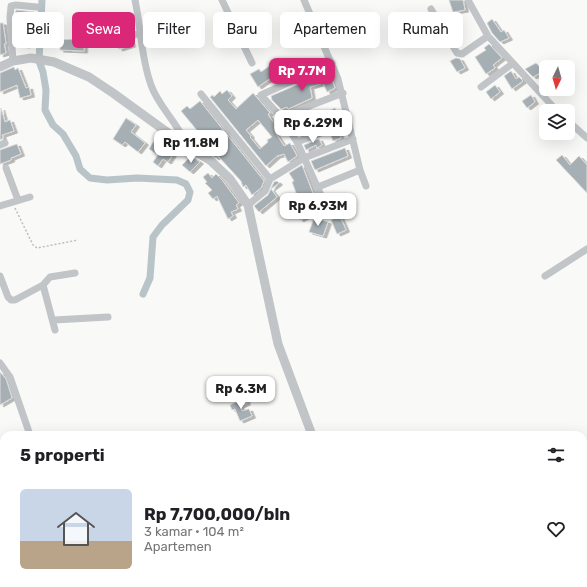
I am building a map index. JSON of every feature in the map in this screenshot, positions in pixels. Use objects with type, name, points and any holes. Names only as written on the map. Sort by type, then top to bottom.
[{"type":"street","points":[[135,0],[151,86],[159,101],[178,127],[186,146]]},
{"type":"street","points":[[222,0],[252,63]]},
{"type":"street","points":[[304,0],[332,63],[343,93],[348,123],[360,170],[366,186]]},
{"type":"street","points":[[468,0],[488,36],[512,64],[550,104]]},
{"type":"street","points":[[13,61],[10,17],[11,6],[37,7]]},
{"type":"street","points":[[431,9],[457,53],[462,54],[488,36]]},
{"type":"street","points":[[135,35],[141,33]]},
{"type":"street","points":[[0,67],[13,61],[32,58],[54,62],[89,77],[114,93],[186,146],[211,161],[230,179],[248,205],[278,344],[311,431]]},
{"type":"street","points":[[329,213],[297,142],[281,117],[262,94],[332,63]]},
{"type":"street","points":[[481,87],[512,64]]},
{"type":"street","points":[[281,117],[343,93]]},
{"type":"street","points":[[201,94],[270,179]]},
{"type":"street","points":[[297,142],[348,123]]},
{"type":"street","points":[[575,127],[587,138]]},
{"type":"street","points":[[248,205],[265,191],[270,179],[304,158],[353,139]]},
{"type":"street","points":[[6,168],[15,201]]},
{"type":"street","points":[[318,187],[360,170]]},
{"type":"street","points":[[0,206],[30,197]]},
{"type":"street","points":[[545,276],[587,249]]},
{"type":"street","points":[[0,276],[8,297],[11,300],[15,300],[43,285],[50,277],[75,273]]},
{"type":"street","points":[[43,285],[54,320],[55,330]]},
{"type":"street","points":[[54,320],[108,317]]},
{"type":"street","points":[[0,363],[10,377],[29,431]]},
{"type":"path","points":[[15,201],[33,245],[37,248],[78,240]]},
{"type":"building","points":[[449,0],[463,0],[465,10],[453,12]]},
{"type":"building","points":[[16,10],[34,12],[16,12]]},
{"type":"building","points":[[492,19],[501,32],[504,30],[509,38],[500,42],[492,33],[487,23]]},
{"type":"building","points":[[0,23],[3,23],[6,53],[0,55]]},
{"type":"building","points":[[72,39],[72,48],[84,48],[84,51],[60,50],[60,48],[64,48],[64,40]]},
{"type":"building","points":[[489,44],[502,58],[493,65],[495,68],[486,74],[475,57],[486,50],[484,48]]},
{"type":"building","points":[[456,58],[460,59],[465,68],[457,72],[450,61]]},
{"type":"building","points":[[275,62],[281,71],[258,87],[250,74],[259,69],[261,72]]},
{"type":"building","points":[[536,63],[539,66],[539,74],[533,77],[525,69]]},
{"type":"building","points":[[14,67],[15,70],[18,68],[26,88],[29,87],[31,95],[20,98],[17,85],[0,92],[0,73]]},
{"type":"building","points":[[329,71],[335,88],[327,92],[323,83],[310,87],[312,98],[288,109],[287,107],[281,109],[272,100],[271,96]]},
{"type":"building","points":[[511,71],[516,79],[519,77],[523,81],[512,89],[504,76]]},
{"type":"building","points":[[495,85],[500,92],[491,99],[486,92]]},
{"type":"building","points":[[227,90],[232,96],[228,100],[236,109],[253,93],[270,113],[268,114],[270,118],[279,128],[275,132],[284,146],[290,143],[297,156],[288,162],[284,154],[277,156],[266,166],[210,97],[213,95],[214,97],[220,91],[222,94]],"holes":[[[258,120],[272,137],[267,140],[268,142],[260,149],[246,130]]]},
{"type":"building","points":[[531,95],[535,102],[527,108],[522,101]]},
{"type":"building","points":[[200,101],[264,181],[261,188],[252,195],[246,185],[243,187],[241,181],[218,156],[216,158],[208,152],[202,143],[205,140],[181,111],[187,106],[190,109]]},
{"type":"building","points":[[1,108],[5,122],[10,120],[14,131],[2,135],[3,138],[0,140]]},
{"type":"building","points":[[335,108],[340,120],[299,136],[289,119],[312,110],[316,118]]},
{"type":"building","points":[[126,118],[136,125],[131,132],[145,143],[138,152],[125,142],[122,145],[113,139]]},
{"type":"building","points":[[339,132],[341,138],[333,141],[331,136]]},
{"type":"building","points":[[319,139],[322,145],[317,148],[316,145],[306,150],[304,145]]},
{"type":"building","points":[[153,142],[173,154],[168,162],[163,159],[158,166],[153,162],[158,155],[149,149]]},
{"type":"building","points":[[17,144],[21,154],[0,164],[0,150]]},
{"type":"building","points":[[345,148],[348,156],[315,170],[311,161]]},
{"type":"building","points":[[562,155],[570,165],[579,156],[587,165],[587,193],[556,160]]},
{"type":"building","points":[[191,156],[200,162],[190,172],[182,165]]},
{"type":"building","points":[[302,165],[314,196],[309,198],[311,201],[303,204],[309,215],[300,220],[290,201],[298,198],[292,182],[294,181],[289,173]]},
{"type":"building","points":[[208,173],[212,178],[216,174],[239,203],[236,205],[238,209],[231,212],[233,216],[228,219],[217,196],[213,199],[208,193],[212,190],[205,183],[207,182],[203,177]]},
{"type":"building","points":[[277,181],[279,183],[271,189],[277,197],[259,212],[254,206],[268,195],[274,182]]},
{"type":"building","points":[[340,216],[346,230],[337,234],[331,220]]},
{"type":"building","points":[[314,218],[328,222],[323,236],[309,232]]},
{"type":"building","points":[[0,372],[6,379],[12,398],[0,405]]},
{"type":"building","points":[[245,398],[247,403],[240,406],[242,411],[249,409],[252,416],[240,421],[235,409],[232,410],[230,405]]},
{"type":"waterway","points":[[42,0],[39,61],[43,72],[46,90],[45,110],[53,125],[63,134],[76,156],[80,169],[90,178],[107,180],[137,178],[177,180],[186,184],[190,192],[188,200],[162,225],[153,237],[150,278],[143,294]]}]
